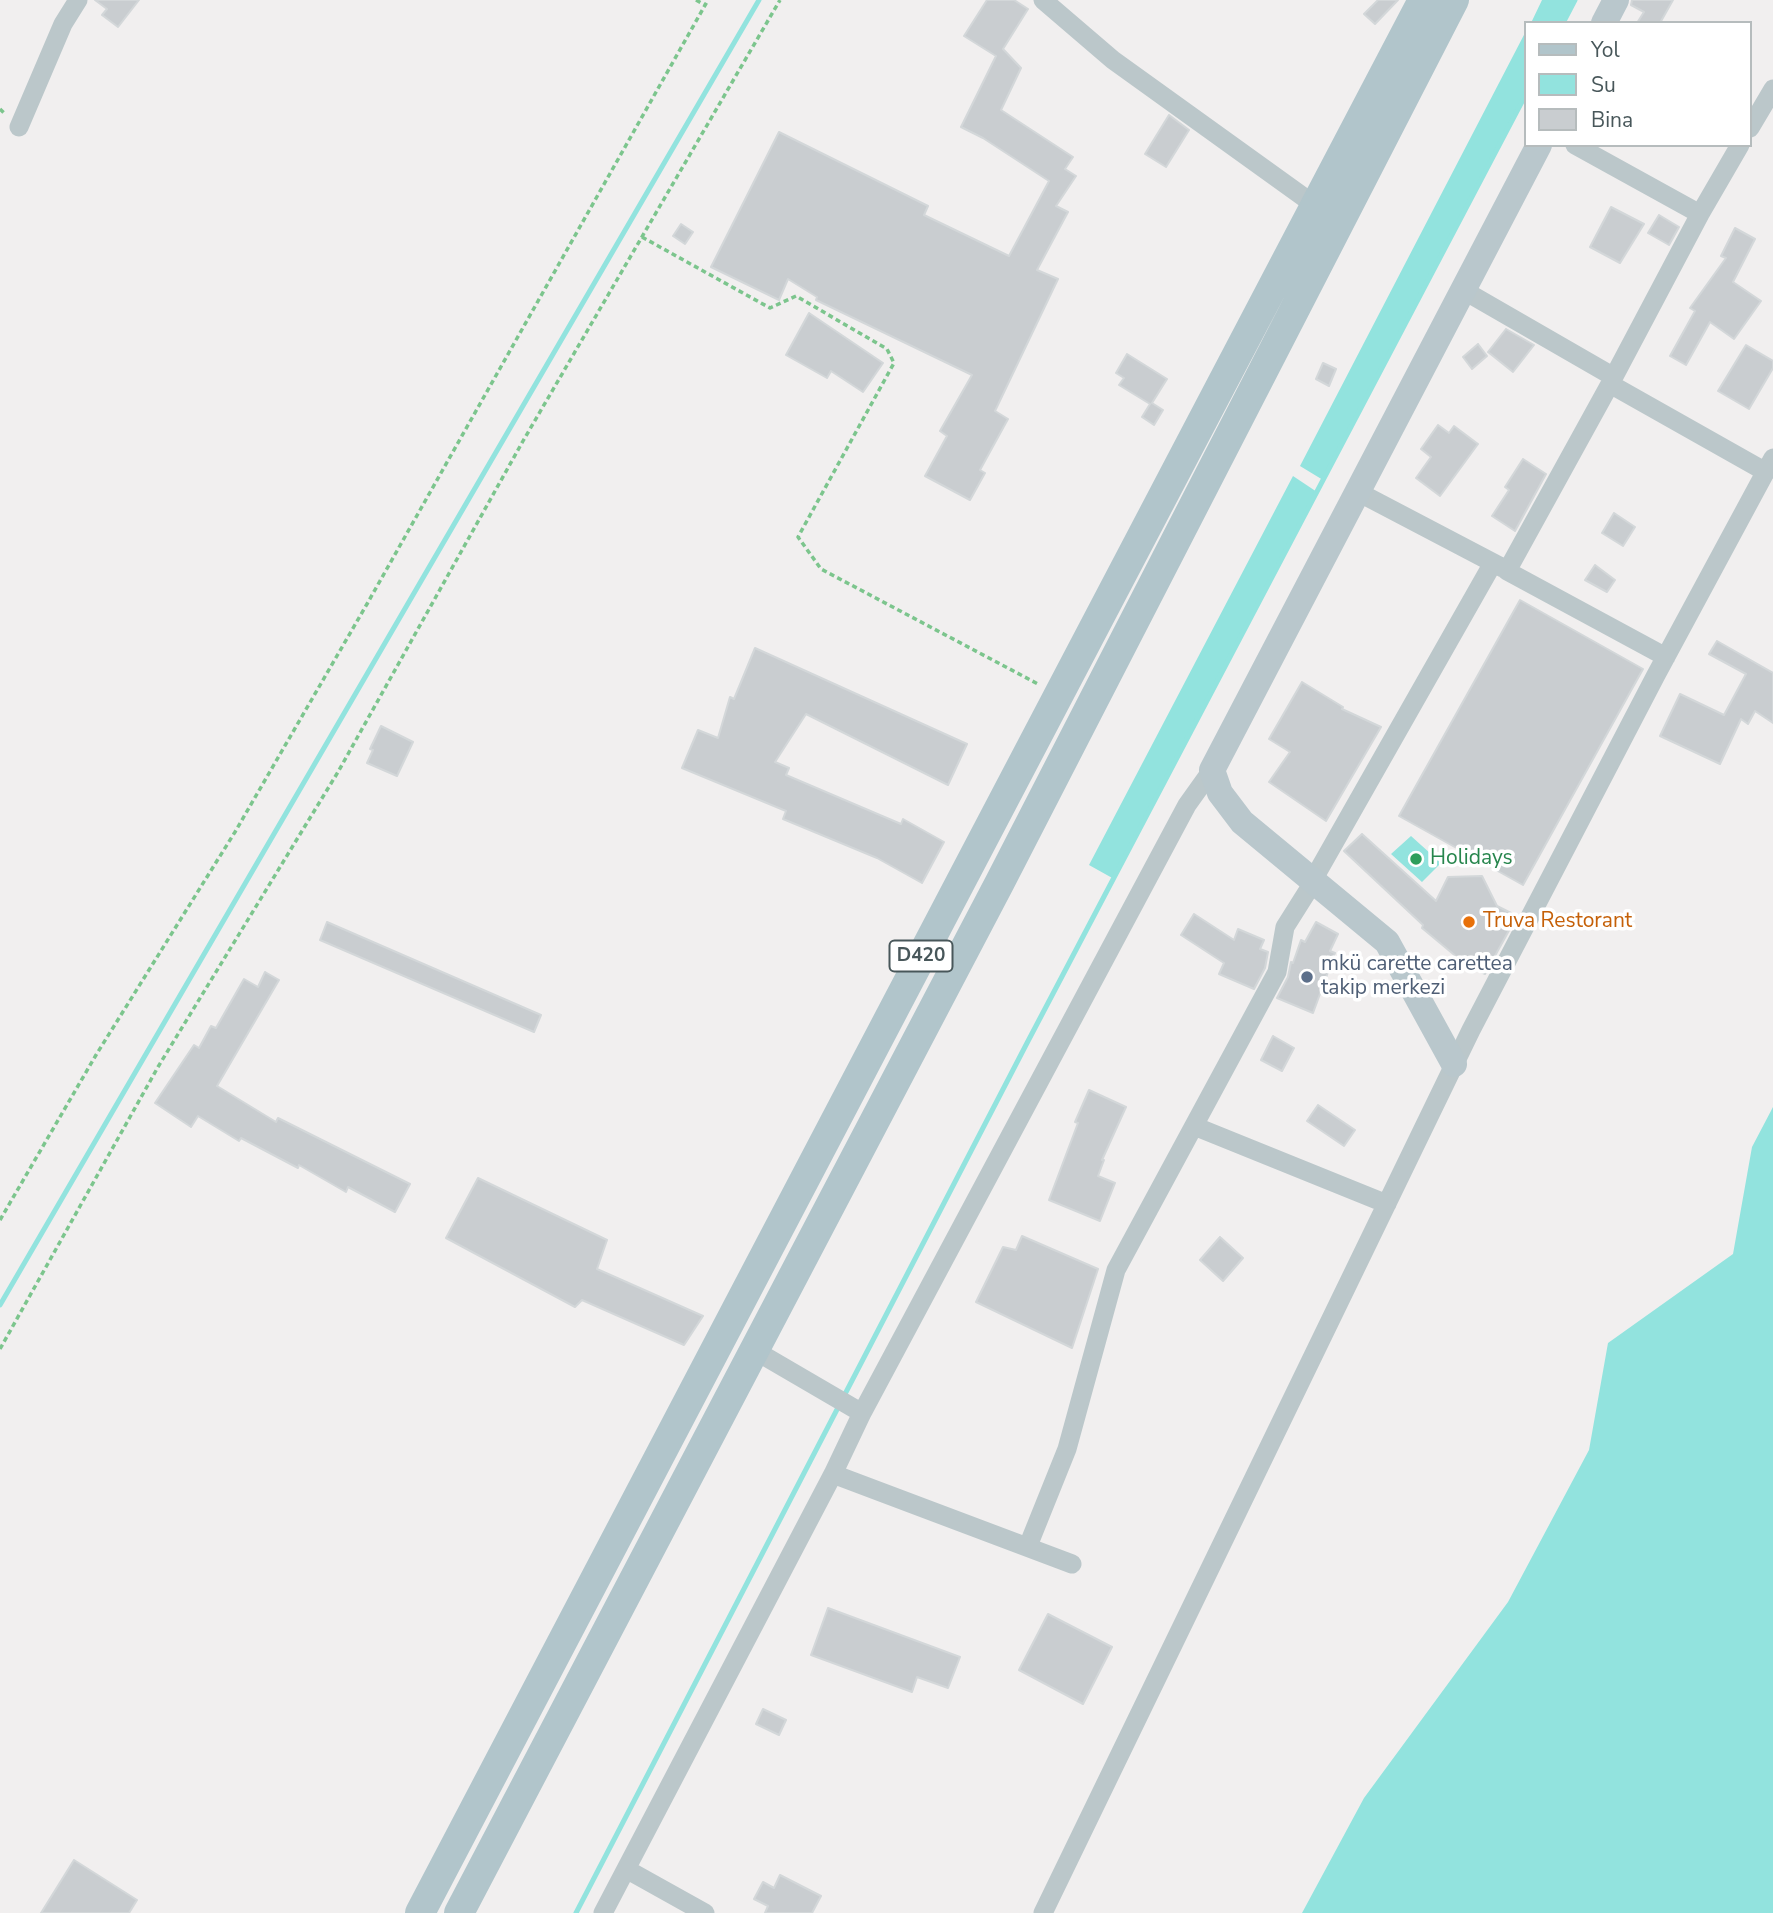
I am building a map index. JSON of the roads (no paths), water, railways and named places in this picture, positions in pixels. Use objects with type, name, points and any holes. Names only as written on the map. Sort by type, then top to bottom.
[{"type":"main road","name":"D420","points":[[420,1913],[1423,0]]},
{"type":"main road","name":"D420","points":[[458,1913],[1006,871],[1454,0]]},
{"type":"street","points":[[19,127],[63,24],[78,0]]},
{"type":"street","points":[[1043,0],[1112,60],[1316,206]]},
{"type":"street","points":[[1605,21],[1616,0]]},
{"type":"street","points":[[1752,125],[1773,89]]},
{"type":"street","points":[[603,1913],[833,1474],[862,1413],[1187,805],[1212,770],[1538,147]]},
{"type":"street","points":[[1579,147],[1700,214]]},
{"type":"street","points":[[1028,1546],[1067,1449],[1116,1270],[1277,972],[1285,927],[1612,381],[1700,214],[1739,147]]},
{"type":"street","points":[[1043,1913],[1454,1063],[1665,657],[1769,465],[1612,381],[1463,290]]},
{"type":"street","points":[[1358,492],[1665,657]]},
{"type":"street","points":[[1212,770],[1220,793],[1242,822],[1387,942],[1454,1063]]},
{"type":"street","points":[[1194,1126],[1387,1204]]},
{"type":"street","points":[[754,1350],[862,1413]]},
{"type":"street","points":[[833,1474],[1072,1564]]},
{"type":"street","points":[[626,1869],[705,1913]]},
{"type":"water","points":[[1542,0],[1573,0],[1562,21],[1532,21]]},
{"type":"water","points":[[1524,35],[1524,94],[1323,480],[1300,466]]},
{"type":"water","points":[[1293,476],[1317,492],[1114,879],[1089,865]]},
{"type":"water","name":"Holidays","points":[[1411,836],[1441,863],[1422,882],[1391,854]]},
{"type":"water","points":[[1773,1107],[1773,1913],[1302,1913],[1364,1798],[1508,1602],[1589,1450],[1608,1343],[1733,1254],[1752,1147]]},
{"type":"waterway","points":[[0,1305],[759,0]]},
{"type":"waterway","points":[[1564,21],[1575,0]]},
{"type":"waterway","points":[[576,1913],[1027,1043],[1524,98]]},
{"type":"place","name":"Holidays","points":[[1416,859]]},
{"type":"place","name":"Truva Restorant","points":[[1469,922]]},
{"type":"place","name":"mkü carette carettea takip merkezi","points":[[1307,977]]}]
